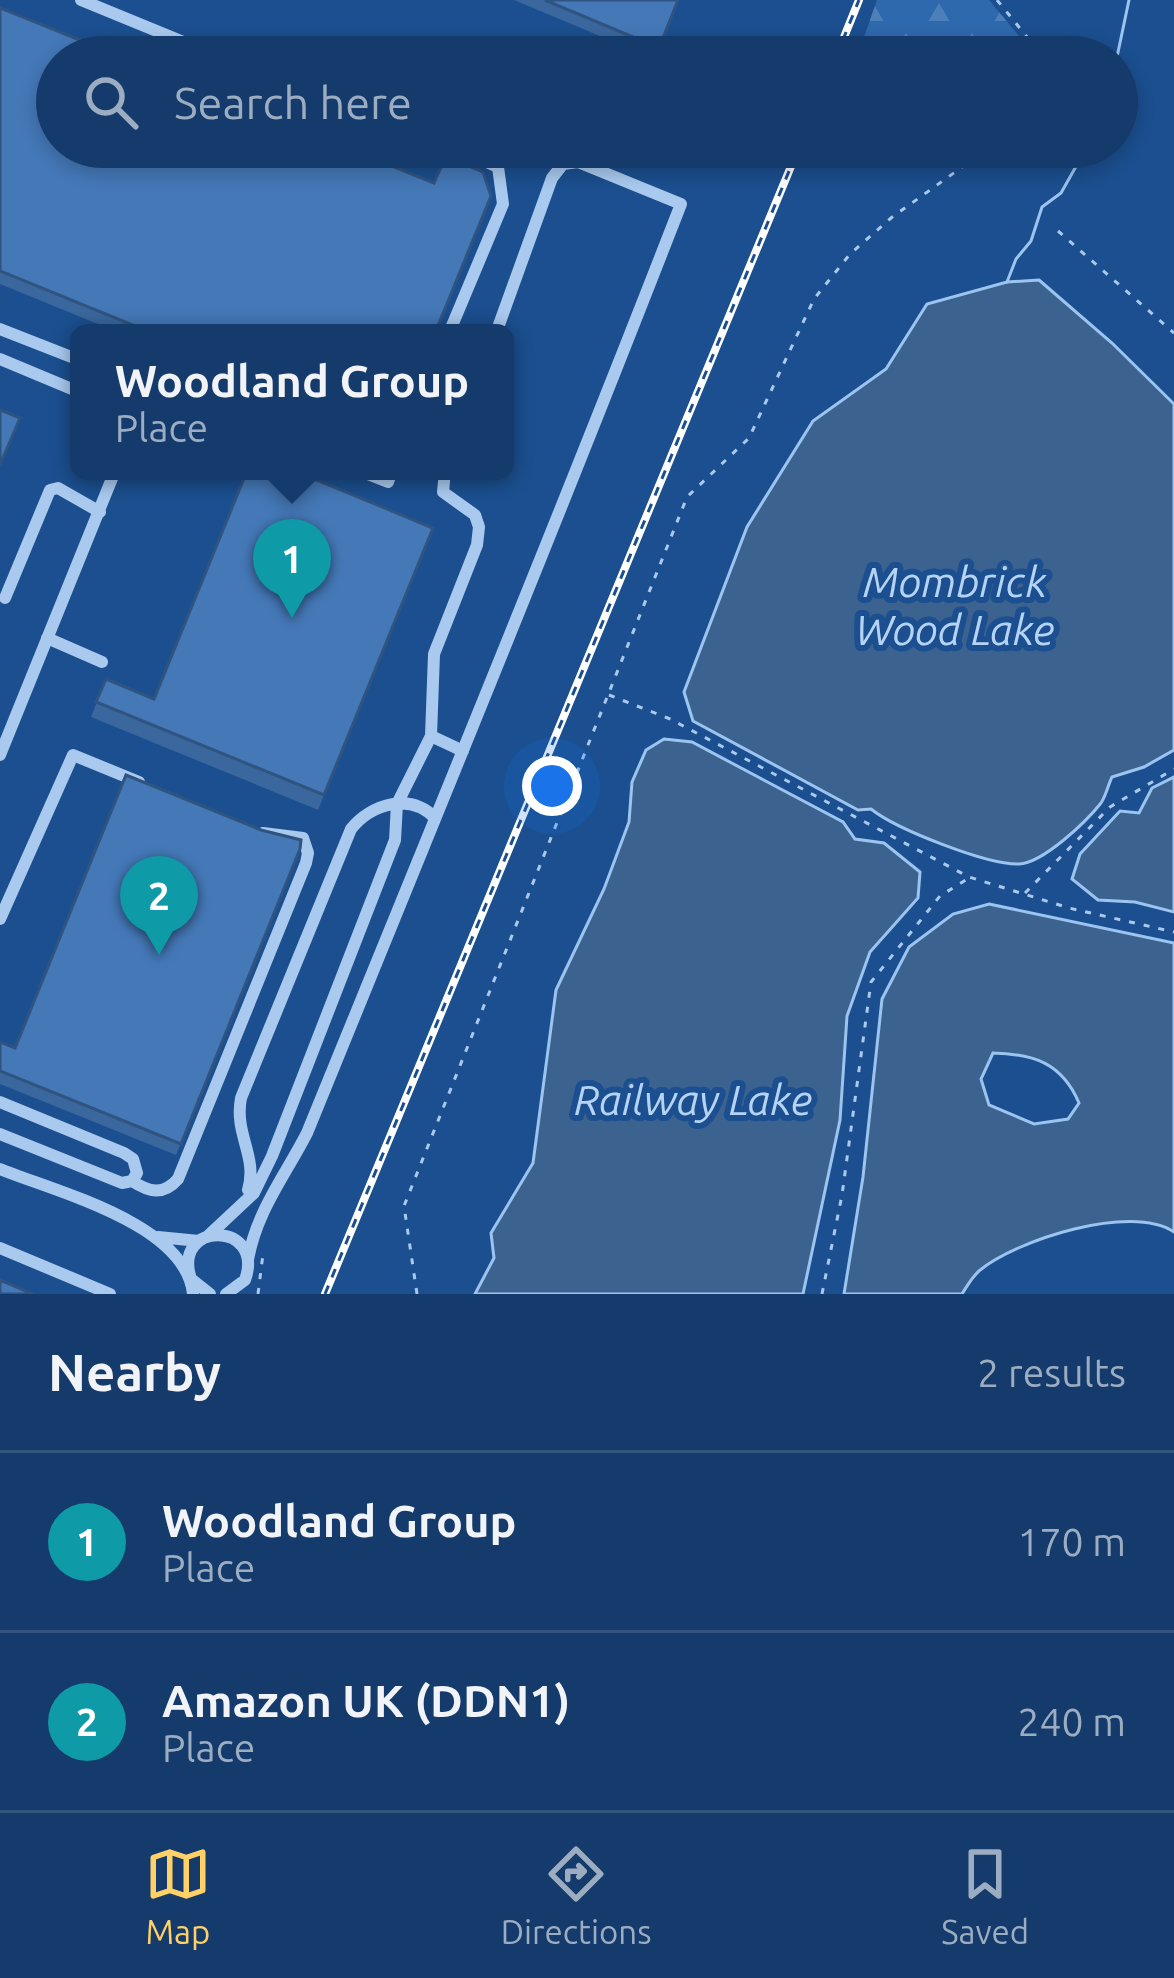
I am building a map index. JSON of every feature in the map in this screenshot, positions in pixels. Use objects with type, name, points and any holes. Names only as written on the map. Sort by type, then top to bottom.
[{"type":"street","points":[[81,0],[169,36]]},
{"type":"street","points":[[453,324],[502,204],[498,168]]},
{"type":"street","points":[[499,324],[552,178],[560,168]]},
{"type":"street","points":[[226,1294],[245,1280],[260,1213],[307,1133],[681,204],[596,168]]},
{"type":"street","points":[[0,328],[70,356]]},
{"type":"street","points":[[0,359],[70,388]]},
{"type":"street","points":[[0,755],[112,480]]},
{"type":"street","points":[[192,1287],[188,1259],[254,1193],[272,1156],[395,840],[397,804],[431,736],[434,654],[472,562],[479,527],[475,514],[443,492],[444,480]]},
{"type":"street","points":[[4,598],[50,490],[58,488],[100,512]]},
{"type":"street","points":[[47,638],[102,662]]},
{"type":"street","points":[[0,711],[15,717]]},
{"type":"street","points":[[431,736],[463,751]]},
{"type":"street","points":[[0,919],[74,755],[163,792]]},
{"type":"street","points":[[244,1202],[253,1168],[238,1128],[241,1098],[351,829],[370,809],[397,804],[426,808],[435,818]]},
{"type":"street","points":[[131,1180],[144,1189],[164,1191],[178,1179],[306,863],[303,838],[269,834],[242,824]]},
{"type":"street","points":[[0,1102],[124,1153],[136,1166],[131,1180]]},
{"type":"street","points":[[0,1134],[122,1183],[131,1180]]},
{"type":"street","points":[[17,1141],[3,1170],[157,1237],[181,1259],[192,1287],[210,1294]]},
{"type":"street","points":[[86,1203],[99,1174]]},
{"type":"street","points":[[157,1237],[204,1239],[219,1234],[238,1241],[248,1260]]},
{"type":"street","points":[[0,1248],[110,1294]]},
{"type":"path","points":[[997,0],[1025,36]]},
{"type":"path","points":[[417,1294],[404,1207],[686,497],[748,438],[814,298],[850,254],[961,168]]},
{"type":"path","points":[[1058,231],[1174,333]]},
{"type":"path","points":[[607,694],[670,719],[969,877],[1174,932]]},
{"type":"path","points":[[1024,894],[1111,807],[1174,769]]},
{"type":"path","points":[[823,1294],[842,1196],[871,982],[940,896],[969,877]]},
{"type":"green space","points":[[877,0],[989,0],[1019,36],[864,36]]},
{"type":"water","name":"Mombrick Wood Lake","points":[[1039,280],[1174,404],[1174,750],[1144,767],[1112,777],[1101,803],[1075,830],[1040,857],[1019,864],[965,852],[871,809],[858,810],[693,721],[684,692],[747,527],[813,421],[886,369],[927,304],[1007,282]]},
{"type":"water","name":"Railway Lake","points":[[664,739],[692,742],[843,822],[855,839],[884,843],[920,872],[918,898],[870,952],[847,1016],[840,1120],[803,1294],[475,1294],[494,1258],[491,1233],[533,1163],[556,990],[604,889],[629,822],[632,782],[646,750]]},
{"type":"water","points":[[1174,777],[1174,912],[1135,902],[1098,900],[1072,879],[1080,854],[1120,811],[1139,813],[1152,788]]},
{"type":"water","points":[[989,904],[1174,943],[1174,1232],[1155,1224],[1103,1223],[1046,1237],[996,1259],[976,1273],[962,1294],[844,1294],[863,1177],[882,999],[909,947],[953,914]],"holes":[[[993,1053],[1045,1063],[1064,1078],[1079,1103],[1068,1119],[1034,1124],[989,1105],[981,1079]]]},
{"type":"building","points":[[545,0],[678,0],[664,36],[630,36]]},
{"type":"building","points":[[0,8],[70,36],[36,36],[36,168],[397,168],[434,183],[441,168],[474,168],[483,172],[491,196],[439,324],[130,324],[0,271]]},
{"type":"building","points":[[0,410],[20,418],[0,465]]},
{"type":"building","points":[[243,480],[317,480],[433,528],[324,795],[96,702],[106,679],[154,699]]},
{"type":"building","points":[[126,775],[261,830],[301,840],[181,1144],[0,1071],[0,1042],[15,1048]]},
{"type":"building","points":[[0,1280],[33,1294],[0,1294]]},
{"type":"waterway","points":[[1121,36],[1129,0]]},
{"type":"waterway","points":[[1007,282],[1016,259],[1031,241],[1042,207],[1061,193],[1075,168]]},
{"type":"railway","points":[[844,36],[859,0]]},
{"type":"railway","points":[[325,1294],[790,168]]},
{"type":"place","name":"Woodland Group","points":[[292,618]]},
{"type":"place","name":"Amazon UK (DDN1)","points":[[159,955]]}]
